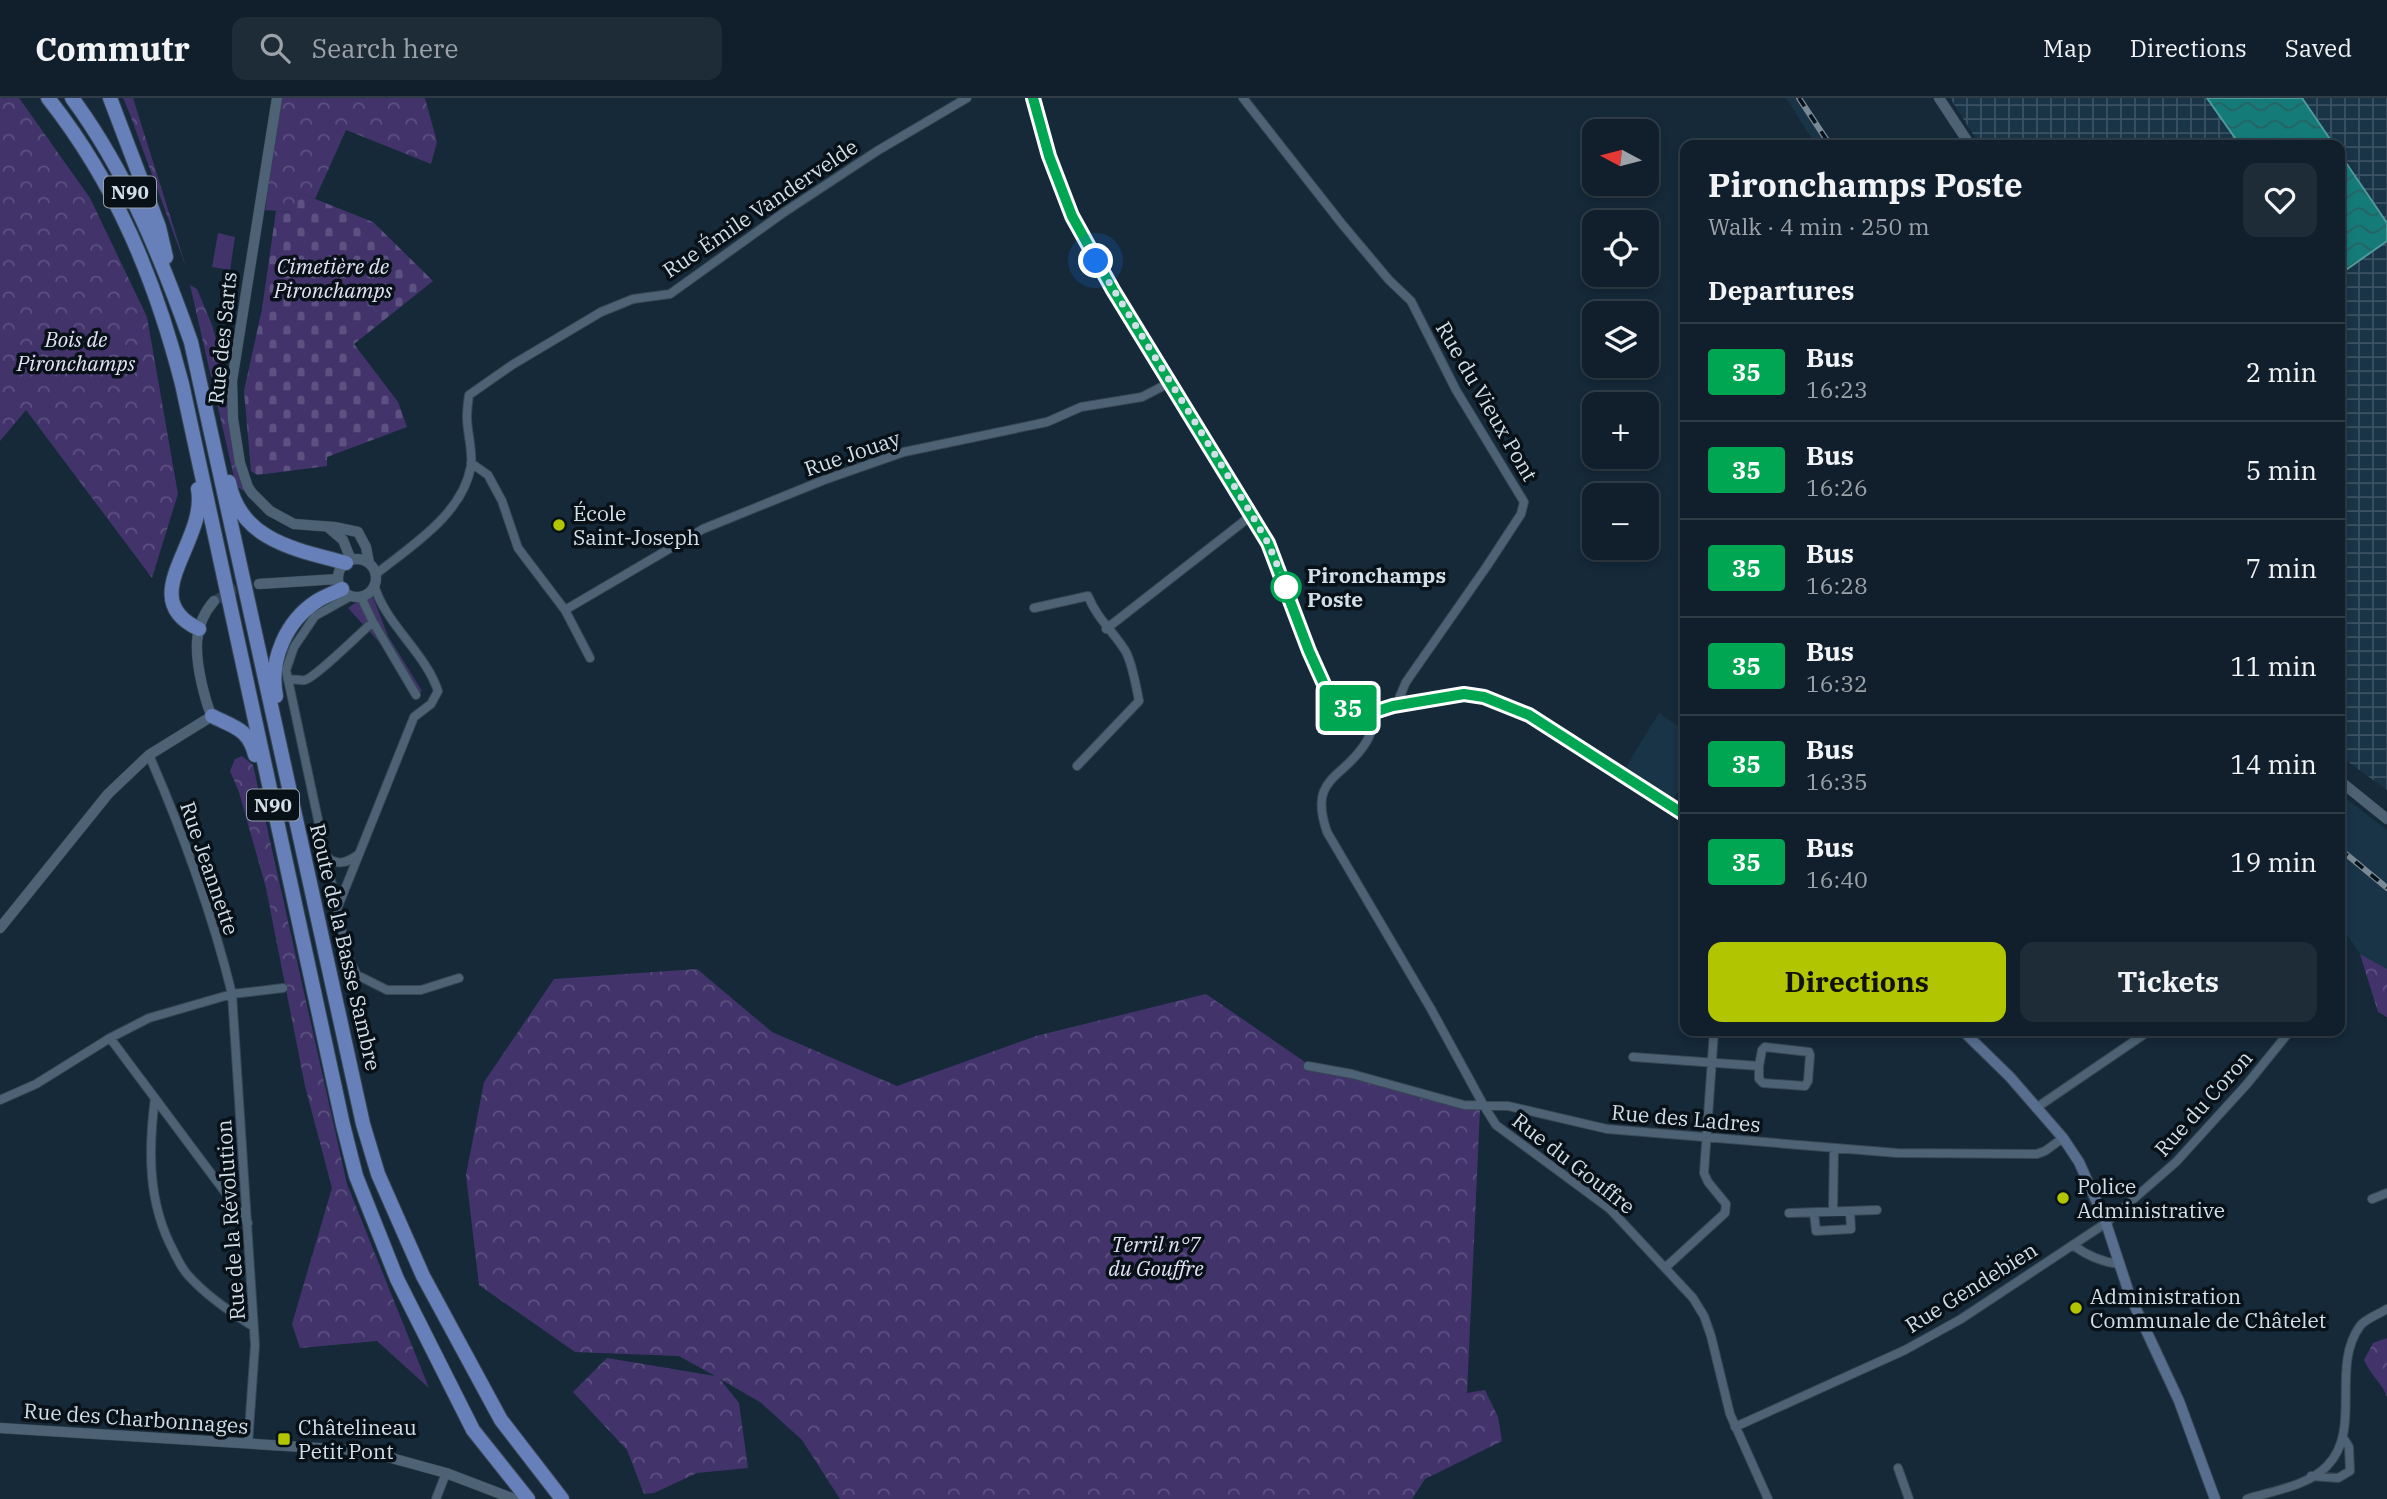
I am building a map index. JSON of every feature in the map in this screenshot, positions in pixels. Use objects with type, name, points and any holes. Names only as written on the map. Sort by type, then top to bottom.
[{"type":"highway","name":"Route de la Basse Sambre","points":[[72,98],[128,187],[174,293],[191,342],[363,1124],[378,1174],[423,1276],[501,1420],[562,1499]]},
{"type":"highway","points":[[110,98],[159,227],[174,293]]},
{"type":"highway","name":"Route de la Basse Sambre","points":[[50,102],[115,199],[156,291],[182,384],[342,1125],[356,1176],[397,1279],[473,1430],[528,1499]]},
{"type":"highway","points":[[191,342],[204,368],[231,492],[242,512],[260,532],[280,545],[349,561]]},
{"type":"highway","points":[[182,384],[184,414],[200,498],[194,531],[170,591],[172,605],[184,622],[199,629]]},
{"type":"highway","points":[[289,790],[291,770],[274,685],[277,657],[287,630],[300,615],[317,601],[348,590]]},
{"type":"highway","points":[[212,716],[243,732],[252,743],[272,830],[283,848]]},
{"type":"main road","points":[[1033,98],[1049,156],[1072,216],[1107,280],[1268,543],[1327,691],[1333,700],[1344,707],[1374,712],[1464,694],[1484,697],[1529,715],[1680,812]]},
{"type":"main road","points":[[1968,1036],[2010,1077],[2063,1138],[2079,1162],[2106,1223],[2130,1296],[2179,1401],[2215,1499]]},
{"type":"street","name":"Rue des Sarts","points":[[276,98],[232,381],[233,419],[240,463],[248,488],[277,516],[294,524],[358,532],[366,547],[369,563]]},
{"type":"street","name":"Rue Émile Vandervelde","points":[[375,579],[452,508],[467,484],[471,463],[467,416],[469,395],[512,365],[601,312],[633,299],[670,294],[877,151],[967,98]]},
{"type":"street","name":"Rue du Vieux Pont","points":[[1243,98],[1342,224],[1389,280],[1411,301],[1456,390],[1524,502],[1521,513],[1487,566],[1406,682],[1400,696],[1400,705]]},
{"type":"street","points":[[1939,98],[1967,140]]},
{"type":"street","name":"Rue Jouay","points":[[565,610],[704,529],[824,480],[904,453],[1047,422],[1081,407],[1142,397],[1169,383]]},
{"type":"street","points":[[471,463],[488,475],[502,500],[518,548],[565,610],[590,658]]},
{"type":"street","points":[[1106,629],[1252,515]]},
{"type":"street","points":[[328,527],[343,540],[349,561]]},
{"type":"street","points":[[337,909],[414,717],[431,704],[438,691],[432,673],[390,616],[369,563],[358,559],[349,561],[342,567],[348,590],[373,622],[416,695]]},
{"type":"street","points":[[259,584],[348,590],[368,594],[375,579]]},
{"type":"street","points":[[348,590],[315,616],[294,647],[286,670],[347,955],[357,975],[387,990],[421,990],[459,978]]},
{"type":"street","points":[[1034,608],[1088,596],[1106,629],[1126,653],[1137,690],[1139,701],[1077,766]]},
{"type":"street","points":[[0,928],[108,794],[149,755],[212,716],[196,661],[195,644],[204,612],[214,601]]},
{"type":"street","points":[[288,680],[305,680],[321,671],[373,622]]},
{"type":"street","name":"Rue du Gouffre","points":[[1374,712],[1373,727],[1365,745],[1324,789],[1321,809],[1323,821],[1333,843],[1496,1125],[1610,1209],[1693,1298],[1704,1316],[1711,1336],[1726,1402],[1735,1427],[1768,1499]]},
{"type":"street","name":"Rue Jeannette","points":[[149,755],[189,858],[232,994]]},
{"type":"street","points":[[2345,785],[2387,819]]},
{"type":"street","points":[[325,855],[331,861],[340,863],[352,860],[359,854]]},
{"type":"street","points":[[0,1100],[36,1084],[110,1038],[149,1018],[232,994],[283,988]]},
{"type":"street","name":"Rue de la Révolution","points":[[232,994],[255,1345],[248,1444]]},
{"type":"street","points":[[1666,1267],[1726,1213],[1726,1204],[1707,1182],[1704,1173],[1714,1036]]},
{"type":"street","points":[[2036,1108],[2142,1036]]},
{"type":"street","name":"Rue du Coron","points":[[2073,1245],[2106,1223],[2176,1161],[2247,1084],[2286,1036]]},
{"type":"street","points":[[110,1038],[248,1223]]},
{"type":"street","points":[[1765,1047],[1809,1052],[1810,1055],[1805,1086],[1763,1083],[1759,1079],[1759,1066],[1765,1047]]},
{"type":"street","points":[[1633,1057],[1759,1066]]},
{"type":"street","name":"Rue des Ladres","points":[[1308,1066],[1352,1074],[1464,1105],[1508,1106],[1607,1129],[1897,1153],[2037,1154],[2063,1138]]},
{"type":"street","points":[[155,1098],[150,1162],[152,1186],[168,1241],[185,1272],[207,1294],[254,1327]]},
{"type":"street","points":[[1833,1211],[1834,1149]]},
{"type":"street","points":[[2372,1199],[2387,1193]]},
{"type":"street","points":[[1789,1213],[1877,1210]]},
{"type":"street","points":[[1814,1213],[1816,1231],[1851,1229],[1850,1211]]},
{"type":"street","points":[[2073,1245],[2082,1252],[2119,1264]]},
{"type":"street","name":"Rue Gendebien","points":[[1735,1427],[1888,1359],[1961,1319],[2073,1245]]},
{"type":"street","points":[[2247,1499],[2311,1476],[2327,1466],[2344,1439],[2346,1367],[2353,1339],[2361,1324],[2387,1309]]},
{"type":"street","name":"Rue des Charbonnages","points":[[0,1428],[366,1451],[446,1473],[514,1499]]},
{"type":"street","points":[[2311,1476],[2338,1478],[2350,1471],[2349,1447],[2344,1439]]},
{"type":"street","points":[[1898,1468],[1909,1499]]},
{"type":"street","points":[[436,1499],[446,1473]]},
{"type":"shaded area","points":[[1786,98],[1803,98],[1830,140],[1813,140]]},
{"type":"shaded area","points":[[1950,98],[2207,98],[2236,140],[1977,140]]},
{"type":"shaded area","points":[[2302,98],[2387,98],[2387,223],[2345,161],[2345,140],[2331,140]]},
{"type":"shaded area","points":[[2387,241],[2387,790],[2345,760],[2345,270]]},
{"type":"shaded area","points":[[1659,713],[1680,728],[1680,788],[1674,798],[1625,768]]},
{"type":"shaded area","points":[[2345,798],[2387,830],[2387,969],[2360,954],[2345,932]]},
{"type":"green space","name":"Bois de Pironchamps","points":[[0,98],[19,98],[90,198],[147,317],[178,494],[152,578],[26,410],[0,441]]},
{"type":"green space","points":[[123,98],[133,98],[186,267],[129,112]]},
{"type":"green space","points":[[281,98],[425,98],[437,142],[431,164],[346,130],[315,199],[300,193],[293,212],[265,210]]},
{"type":"green space","name":"Cimetière de Pironchamps","points":[[300,193],[373,222],[433,281],[354,344],[398,402],[407,427],[327,457],[327,466],[257,475],[251,471],[244,391],[262,309],[276,211],[292,212]]},
{"type":"green space","points":[[218,233],[235,237],[230,270],[212,267]]},
{"type":"green space","points":[[190,285],[197,289],[212,325],[223,364],[237,470],[244,491],[236,486]]},
{"type":"green space","points":[[371,592],[388,636],[422,691],[412,697],[379,642],[348,608]]},
{"type":"green space","points":[[242,756],[253,765],[347,1184],[429,1388],[377,1341],[300,1348],[292,1324],[332,1188],[305,1086],[266,888],[239,792],[230,771],[235,759]]},
{"type":"green space","points":[[2360,954],[2387,969],[2387,1017],[2378,1012]]},
{"type":"green space","name":"Terril n°7 du Gouffre","points":[[697,969],[772,1032],[897,1086],[1036,1036],[1206,994],[1305,1062],[1480,1110],[1467,1393],[1485,1390],[1498,1417],[1502,1441],[1425,1479],[1412,1499],[840,1499],[802,1440],[760,1402],[720,1379],[739,1403],[748,1468],[697,1473],[654,1493],[644,1494],[627,1450],[573,1392],[607,1358],[715,1376],[679,1356],[575,1352],[479,1285],[466,1175],[484,1082],[554,979]]},
{"type":"green space","points":[[2387,1338],[2387,1397],[2364,1360],[2373,1343]]},
{"type":"water","points":[[2207,98],[2302,98],[2331,140],[2236,140]]},
{"type":"water","points":[[2345,161],[2387,223],[2387,241],[2345,270]]},
{"type":"tunnel","points":[[214,601],[233,590],[259,584]]},
{"type":"railway","points":[[1799,98],[1827,140]]},
{"type":"railway","points":[[2345,853],[2387,888]]},
{"type":"bus line","name":"35","points":[[1033,98],[1049,156],[1072,216],[1113,290],[1268,543],[1309,651],[1333,700],[1344,707],[1374,712],[1393,706],[1464,694],[1484,697],[1529,715],[1680,812]]},
{"type":"place","name":"École Saint-Joseph","points":[[559,525]]},
{"type":"place","name":"Pironchamps Poste","points":[[1286,587]]},
{"type":"place","name":"Police Administrative","points":[[2063,1198]]},
{"type":"place","name":"Administration Communale de Châtelet","points":[[2076,1308]]},
{"type":"place","name":"Châtelineau Petit Pont","points":[[284,1439]]},
{"type":"route","points":[[1096,261],[1252,515],[1268,543],[1288,591],[1286,587]]}]
